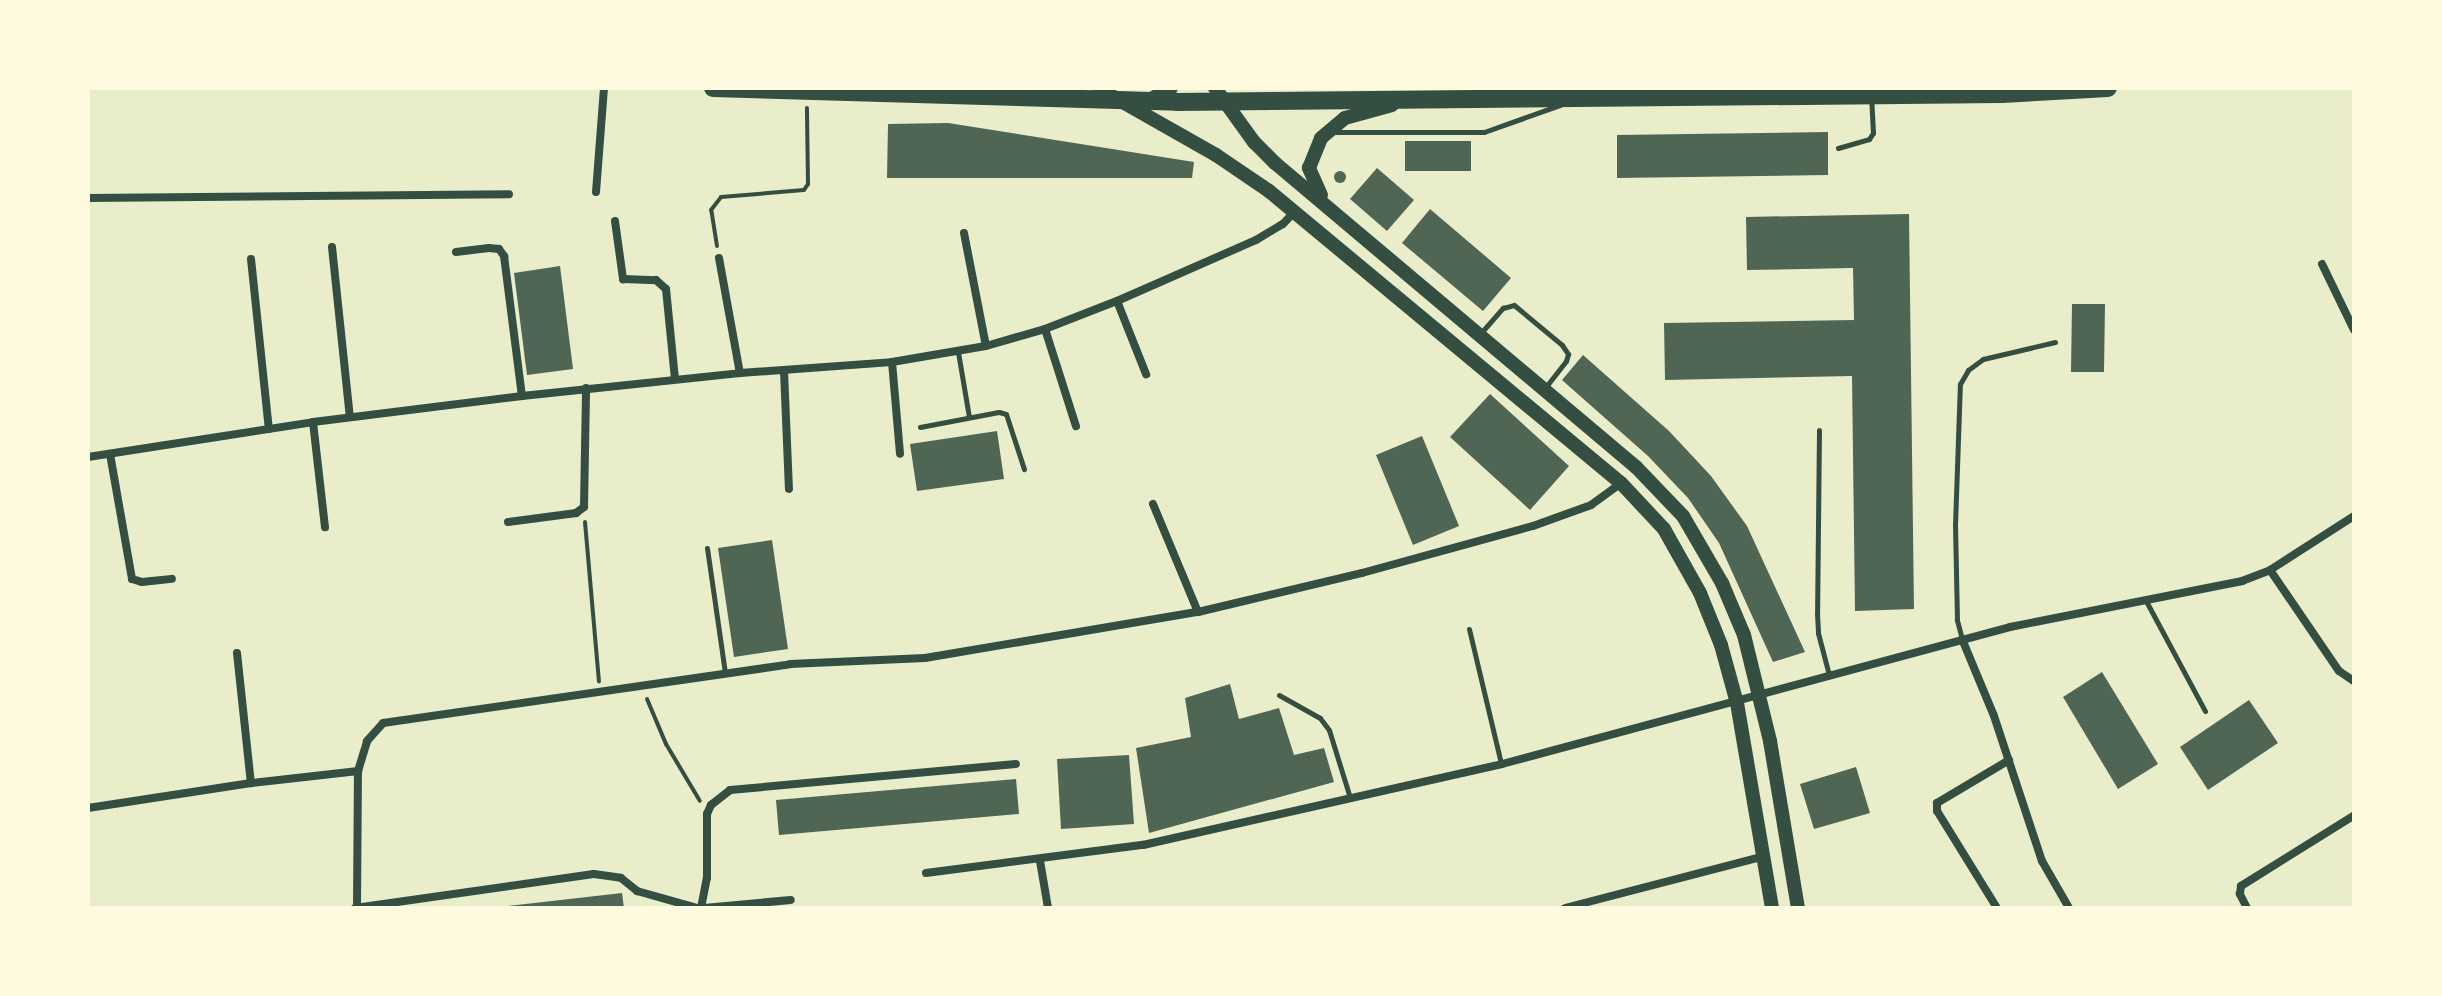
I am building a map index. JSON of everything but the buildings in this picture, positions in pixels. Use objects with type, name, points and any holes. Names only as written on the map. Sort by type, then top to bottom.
[{"type":"highway","points":[[713,88],[1122,102],[1219,94],[1422,97],[2002,94],[2108,88]]},
{"type":"main road","points":[[1098,88],[1238,168],[1621,483],[1664,529],[1711,617],[1737,703],[1772,908]]},
{"type":"main road","points":[[1122,102],[1160,97],[1171,88]]},
{"type":"main road","points":[[1219,94],[1254,142],[1338,217],[1636,467],[1683,516],[1701,543],[1732,607],[1761,695],[1798,908]]},
{"type":"main road","points":[[1338,217],[1316,189],[1309,173],[1315,146],[1326,132],[1345,118],[1422,97]]},
{"type":"street","points":[[596,192],[604,88]]},
{"type":"street","points":[[88,198],[509,194]]},
{"type":"street","points":[[88,457],[313,422],[586,388],[892,362],[958,352],[1045,329],[1117,301],[1256,240],[1283,224],[1294,212]]},
{"type":"street","points":[[615,221],[623,279],[656,280],[666,289],[675,379]]},
{"type":"street","points":[[964,233],[986,346]]},
{"type":"street","points":[[332,247],[350,417]]},
{"type":"street","points":[[456,252],[489,248],[499,249],[504,256],[522,396]]},
{"type":"street","points":[[719,258],[740,373]]},
{"type":"street","points":[[251,259],[269,429]]},
{"type":"street","points":[[2322,264],[2354,330]]},
{"type":"street","points":[[1117,301],[1146,374]]},
{"type":"street","points":[[1045,329],[1076,426]]},
{"type":"street","points":[[892,362],[900,454]]},
{"type":"street","points":[[784,371],[789,489]]},
{"type":"street","points":[[508,522],[576,513],[584,507],[586,388]]},
{"type":"street","points":[[313,422],[325,527]]},
{"type":"street","points":[[110,454],[132,579],[142,582],[172,579]]},
{"type":"street","points":[[791,900],[701,908],[647,895],[621,878],[594,874],[356,908],[358,771],[367,741],[383,723],[823,661],[925,658],[1051,640],[1198,612],[1362,573],[1533,526],[1591,505],[1621,483]]},
{"type":"street","points":[[1153,504],[1198,612]]},
{"type":"street","points":[[926,873],[1040,861],[1143,845],[1502,764],[1737,703],[1962,639],[2242,581],[2270,570],[2354,516]]},
{"type":"street","points":[[2270,570],[2339,671],[2354,681]]},
{"type":"street","points":[[1962,639],[2009,760],[2042,861],[2069,908]]},
{"type":"street","points":[[237,653],[251,783]]},
{"type":"street","points":[[1997,908],[1937,811],[1937,803],[2009,760]]},
{"type":"street","points":[[701,908],[707,878],[707,814],[720,796],[743,786],[1016,764]]},
{"type":"street","points":[[88,808],[251,783],[358,771]]},
{"type":"street","points":[[2247,908],[2240,894],[2241,886],[2353,816]]},
{"type":"street","points":[[1565,908],[1764,856]]},
{"type":"street","points":[[1040,861],[1048,908]]},
{"type":"lane","points":[[1838,148],[1869,139],[1873,133],[1871,94]]},
{"type":"lane","points":[[1326,132],[1490,131],[1584,96]]},
{"type":"lane","points":[[1479,335],[1508,304],[1514,305],[1568,354],[1544,389]]},
{"type":"lane","points":[[1962,639],[1957,620],[1955,525],[1960,384],[1968,370],[1983,359],[2055,342]]},
{"type":"lane","points":[[958,352],[969,417]]},
{"type":"lane","points":[[920,427],[999,412],[1006,414],[1024,469]]},
{"type":"lane","points":[[1819,430],[1817,613],[1818,633],[1830,676]]},
{"type":"lane","points":[[707,548],[725,674]]},
{"type":"lane","points":[[2146,600],[2205,711]]},
{"type":"lane","points":[[1469,629],[1502,764]]},
{"type":"lane","points":[[1279,695],[1320,718],[1329,730],[1350,798]]},
{"type":"path","points":[[719,258],[711,210],[721,197],[804,190],[808,184],[806,90]]},
{"type":"path","points":[[584,507],[600,691]]},
{"type":"path","points":[[642,686],[666,744],[707,814]]}]
